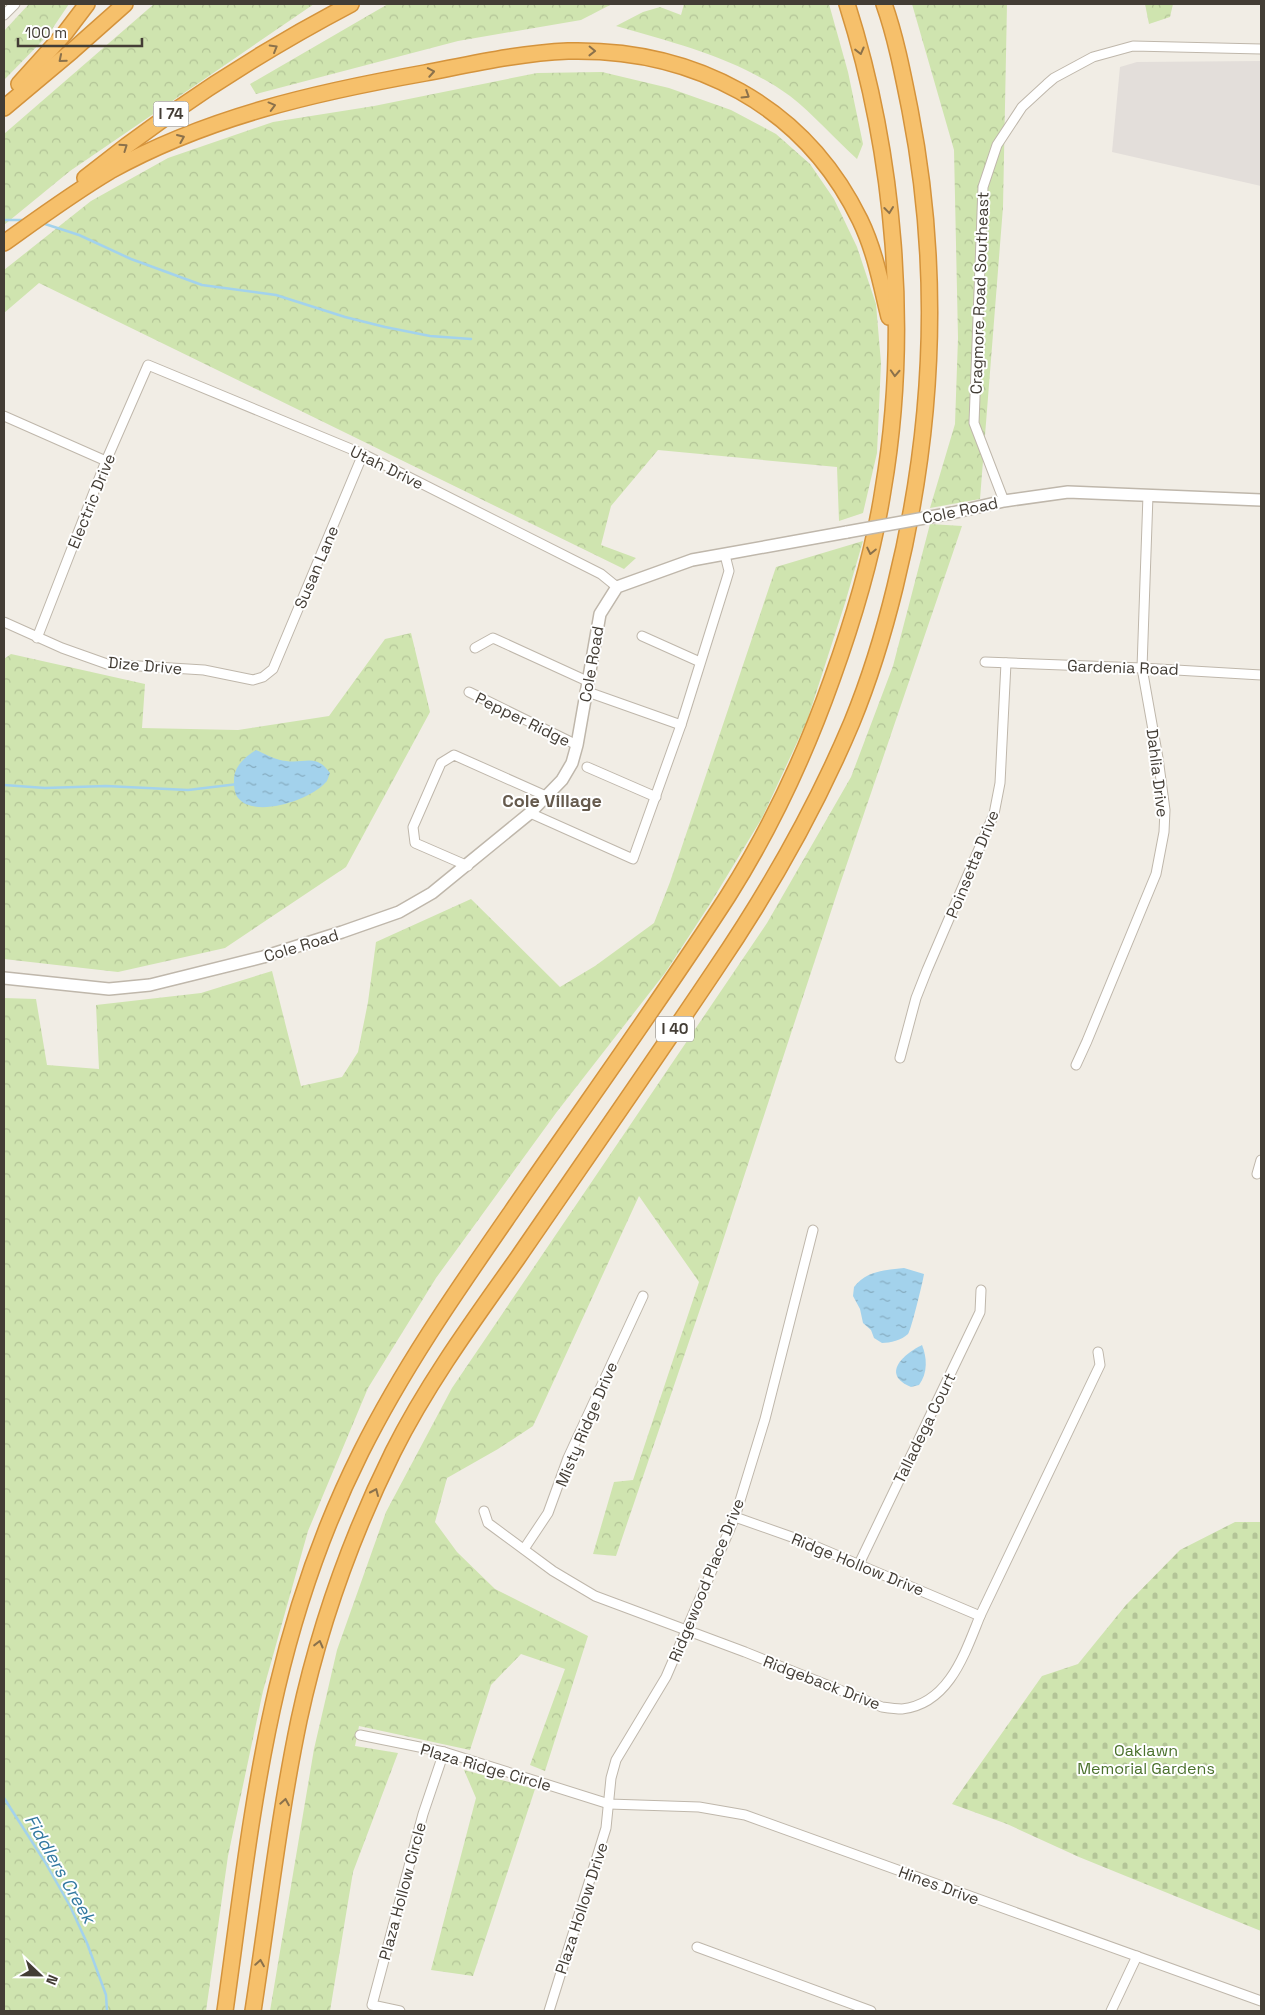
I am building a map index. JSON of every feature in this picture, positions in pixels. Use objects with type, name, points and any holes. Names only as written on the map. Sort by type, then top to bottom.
[{"type":"highway","points":[[4,100],[38,65],[87,4]]},
{"type":"highway","points":[[4,108],[125,4]]},
{"type":"highway","name":"I 74","points":[[4,243],[113,155],[185,104],[264,54],[351,4]]},
{"type":"highway","name":"I 40","points":[[224,2011],[260,1771],[277,1687],[299,1607],[326,1529],[368,1439],[398,1383],[440,1314],[732,890],[777,811],[814,729],[844,646],[867,566],[883,491],[892,425],[896,348],[893,239],[883,163],[870,88],[847,4]]},
{"type":"highway","name":"I 40","points":[[253,2011],[283,1811],[302,1711],[322,1629],[355,1536],[395,1449],[441,1368],[718,967],[770,885],[815,804],[854,719],[884,631],[907,538],[923,444],[929,374],[930,308],[929,246],[917,148],[904,83],[884,4]]},
{"type":"highway","points":[[4,243],[112,170],[184,137],[265,108],[412,75],[535,54],[565,51],[618,52],[666,60],[709,75],[765,107],[803,138],[834,176],[860,222],[877,268],[896,348]]},
{"type":"street","points":[[4,15],[15,4]]},
{"type":"street","name":"Cragmore Road Southeast","points":[[1004,501],[974,424],[983,187],[997,145],[1022,107],[1046,84],[1093,57],[1134,46],[1261,49]]},
{"type":"street","name":"Utah Drive","points":[[148,365],[362,454],[601,574],[617,587]]},
{"type":"street","name":"Electric Drive","points":[[37,638],[106,461],[148,365]]},
{"type":"street","points":[[4,416],[106,461]]},
{"type":"street","name":"Susan Lane","points":[[263,677],[272,668],[362,454]]},
{"type":"street","name":"Cole Road","points":[[4,978],[71,986],[127,989],[203,973],[321,939],[399,912],[432,893],[463,864],[530,813],[562,780],[572,763],[600,614],[617,587],[692,560],[952,513],[1004,501],[1068,492],[1261,500]]},
{"type":"street","name":"Dahlia Drive","points":[[1076,1065],[1156,874],[1164,832],[1165,810],[1142,668],[1148,495]]},
{"type":"street","points":[[530,813],[633,859],[681,725],[728,576],[729,571],[725,554]]},
{"type":"street","name":"Dize Drive","points":[[4,622],[37,638],[107,664],[204,670],[253,680],[263,677]]},
{"type":"street","points":[[642,636],[700,662]]},
{"type":"street","points":[[475,648],[492,638],[587,688],[681,725]]},
{"type":"street","name":"Gardenia Road","points":[[984,662],[1261,675]]},
{"type":"street","name":"Poinsetta Drive","points":[[900,1058],[916,998],[994,814],[1000,783],[1006,663]]},
{"type":"street","name":"Pepper Ridge","points":[[469,692],[576,745]]},
{"type":"street","points":[[463,864],[415,843],[413,827],[441,763],[454,755],[546,796]]},
{"type":"street","points":[[587,767],[656,798]]},
{"type":"street","points":[[1257,1174],[1261,1160]]},
{"type":"street","name":"Ridgewood Place Drive","points":[[609,1804],[611,1778],[616,1760],[666,1678],[735,1517],[765,1419],[813,1230]]},
{"type":"street","name":"Talladega Court","points":[[859,1564],[980,1312],[980,1290]]},
{"type":"street","name":"Misty Ridge Drive","points":[[524,1549],[548,1513],[568,1458],[643,1296]]},
{"type":"street","name":"Ridgeback Drive","points":[[484,1511],[488,1523],[553,1571],[595,1596],[882,1707],[902,1709],[922,1704],[937,1695],[951,1679],[1100,1364],[1098,1352]]},
{"type":"street","name":"Ridge Hollow Drive","points":[[735,1517],[803,1541],[980,1616]]},
{"type":"street","name":"Plaza Ridge Circle","points":[[360,1735],[444,1752],[609,1804]]},
{"type":"street","name":"Plaza Hollow Circle","points":[[400,2011],[372,2005],[422,1814],[444,1752]]},
{"type":"street","name":"Hines Drive","points":[[609,1804],[699,1807],[745,1815],[1261,2001]]},
{"type":"street","name":"Plaza Hollow Drive","points":[[549,2011],[606,1828],[609,1804]]},
{"type":"street","points":[[697,1947],[871,2011]]},
{"type":"street","points":[[1111,2011],[1137,1956]]},
{"type":"shaded area","points":[[1261,61],[1261,186],[1112,152],[1120,67],[1137,62]]},
{"type":"green space","points":[[29,4],[69,4],[48,35],[4,80],[4,31]]},
{"type":"green space","points":[[154,4],[314,4],[70,171],[4,225],[4,134]]},
{"type":"green space","points":[[388,4],[612,4],[581,20],[458,41],[256,94],[250,84]]},
{"type":"green space","points":[[684,4],[829,4],[848,72],[863,144],[857,159],[790,96],[770,83],[728,62],[662,39],[616,26],[643,12],[660,7],[681,15]]},
{"type":"green space","points":[[912,4],[1007,4],[1003,207],[980,499],[930,508],[955,424],[958,338],[954,150]]},
{"type":"green space","points":[[1145,4],[1173,4],[1170,17],[1149,24]]},
{"type":"green space","points":[[602,72],[669,88],[731,110],[776,134],[810,164],[834,199],[857,247],[876,304],[881,363],[877,453],[863,513],[839,521],[837,467],[658,450],[611,506],[601,545],[636,558],[624,569],[39,283],[4,313],[4,270],[91,201],[168,158],[273,122],[374,106],[537,73]]},
{"type":"green space","points":[[930,524],[962,526],[840,884],[711,1277],[616,1556],[593,1554],[614,1482],[633,1480],[699,1282],[639,1196],[533,1426],[498,1449],[447,1478],[435,1522],[457,1552],[495,1589],[588,1636],[545,1771],[530,1765],[565,1669],[521,1654],[491,1685],[470,1750],[359,1726],[355,1746],[398,1753],[353,1872],[330,2011],[270,2011],[314,1749],[337,1650],[386,1512],[452,1388],[767,923],[851,777],[893,666]]},
{"type":"green space","points":[[863,541],[807,721],[762,818],[710,904],[665,973],[556,1113],[436,1278],[368,1388],[308,1531],[263,1691],[228,1856],[206,2011],[4,2011],[4,998],[36,999],[47,1065],[99,1069],[96,1005],[201,993],[272,971],[301,1086],[342,1077],[358,1052],[368,1002],[376,942],[471,899],[560,987],[595,966],[654,923],[670,882],[776,567]]},
{"type":"green space","points":[[411,633],[430,712],[346,867],[225,948],[118,972],[4,959],[4,659],[11,654],[145,684],[142,728],[238,730],[329,716],[385,639]]},
{"type":"green space","name":"Oaklawn Memorial Gardens","points":[[1235,1522],[1261,1522],[1261,1931],[1079,1857],[1007,1824],[952,1804],[1042,1676],[1078,1664],[1126,1605],[1180,1550]]},
{"type":"green space","points":[[464,1770],[535,1789],[473,1976],[431,1970],[476,1798]]},
{"type":"water","points":[[256,750],[282,760],[293,762],[315,761],[325,767],[330,773],[327,781],[318,789],[296,801],[270,807],[258,807],[247,804],[236,795],[234,775],[241,762]]},
{"type":"water","points":[[904,1268],[924,1274],[912,1324],[908,1334],[903,1338],[882,1343],[874,1338],[871,1330],[863,1323],[860,1309],[853,1296],[854,1287],[870,1274]]},
{"type":"water","points":[[922,1345],[926,1360],[924,1375],[919,1385],[911,1387],[902,1382],[897,1376],[896,1370],[902,1359]]},
{"type":"waterway","points":[[4,220],[27,220]]},
{"type":"waterway","points":[[42,223],[79,235],[131,259],[202,285],[276,295],[345,317],[385,327],[430,336],[471,339]]},
{"type":"waterway","points":[[4,785],[45,788],[106,786],[188,790],[238,784]]},
{"type":"waterway","name":"Fiddlers Creek","points":[[4,1798],[45,1862],[70,1906],[87,1943],[106,1995],[107,2011]]},
{"type":"district","name":"Cole Village","points":[[552,801]]}]
